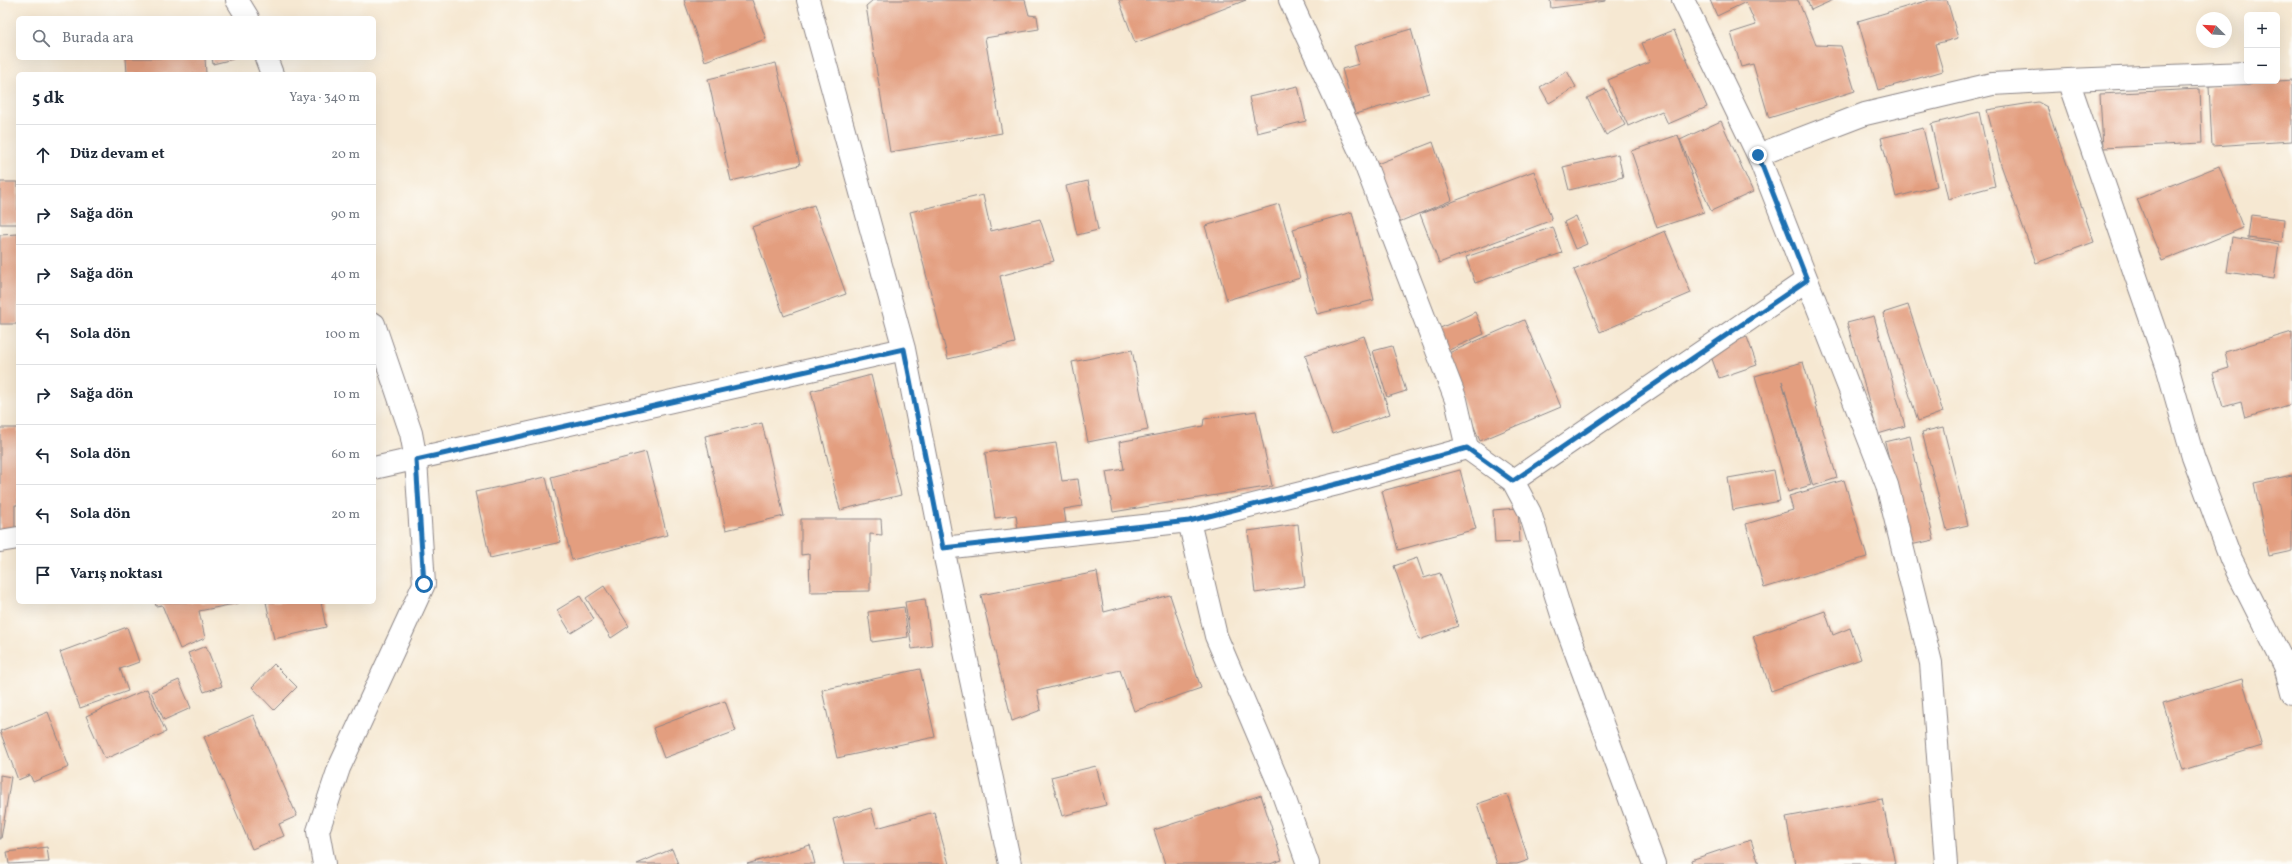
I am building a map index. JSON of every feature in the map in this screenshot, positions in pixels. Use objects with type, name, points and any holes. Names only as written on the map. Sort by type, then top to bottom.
[{"type":"street","points":[[237,0],[247,16]]},
{"type":"street","points":[[808,0],[904,349],[943,548],[1010,864]]},
{"type":"street","points":[[1290,0],[1362,156],[1456,400],[1467,448],[1513,481],[1530,513],[1562,615],[1654,864]]},
{"type":"street","points":[[1683,0],[1758,155],[1887,485],[1930,663],[1946,864]]},
{"type":"street","points":[[267,60],[271,72]]},
{"type":"street","points":[[1758,155],[1865,114],[1992,84],[2244,73]]},
{"type":"street","points":[[2068,80],[2167,366],[2193,457],[2231,559],[2285,666],[2292,693]]},
{"type":"street","points":[[1513,481],[1807,280]]},
{"type":"street","points":[[324,864],[318,831],[339,768],[424,584],[416,460],[412,433],[376,330]]},
{"type":"street","points":[[376,468],[416,460],[904,349]]},
{"type":"street","points":[[943,548],[1189,521],[1341,483],[1467,448]]},
{"type":"street","points":[[1189,521],[1216,636],[1280,786],[1308,864]]},
{"type":"street","points":[[0,541],[16,538]]},
{"type":"building","points":[[684,0],[752,0],[766,39],[705,61]]},
{"type":"building","points":[[873,0],[1025,0],[1029,15],[1037,16],[1039,29],[985,38],[1002,133],[890,152],[866,6]]},
{"type":"building","points":[[1119,0],[1246,0],[1135,43]]},
{"type":"building","points":[[1550,0],[1606,0],[1606,1],[1551,8]]},
{"type":"building","points":[[1710,0],[1798,0],[1816,45],[1841,46],[1855,91],[1769,118],[1753,64],[1741,67],[1731,33],[1756,25],[1746,2],[1717,16]]},
{"type":"building","points":[[1807,0],[1833,0],[1811,10]]},
{"type":"building","points":[[1929,0],[1947,0],[1958,38],[1935,44],[1943,71],[1878,90],[1858,21]]},
{"type":"building","points":[[1411,29],[1429,93],[1355,114],[1342,69],[1359,64],[1354,46]]},
{"type":"building","points":[[1674,30],[1707,107],[1668,124],[1662,111],[1628,126],[1608,80],[1650,62],[1642,43]]},
{"type":"building","points":[[126,60],[205,60],[206,72],[127,72]]},
{"type":"building","points":[[212,60],[229,60],[213,64]]},
{"type":"building","points":[[776,63],[800,165],[731,181],[708,79]]},
{"type":"building","points":[[1567,71],[1576,87],[1549,103],[1540,87]]},
{"type":"building","points":[[2292,80],[2292,141],[2212,146],[2209,86],[2244,83],[2280,84],[2280,81]]},
{"type":"building","points":[[1298,86],[1306,121],[1257,133],[1249,97]]},
{"type":"building","points":[[1606,89],[1625,125],[1606,135],[1587,98]]},
{"type":"building","points":[[2200,89],[2202,143],[2103,148],[2100,94]]},
{"type":"building","points":[[2038,102],[2047,107],[2094,242],[2036,263],[2001,165],[1987,110]]},
{"type":"building","points":[[1979,112],[1995,186],[1948,199],[1931,124]]},
{"type":"building","points":[[1721,121],[1753,192],[1711,211],[1680,140]]},
{"type":"building","points":[[1923,128],[1937,186],[1896,197],[1881,138]]},
{"type":"building","points":[[1678,135],[1704,212],[1657,228],[1631,151]]},
{"type":"building","points":[[1433,142],[1452,200],[1394,224],[1372,166]]},
{"type":"building","points":[[1618,154],[1623,177],[1569,190],[1563,167]]},
{"type":"building","points":[[2219,166],[2243,228],[2162,261],[2137,199]]},
{"type":"building","points":[[1534,171],[1552,220],[1439,263],[1420,214]]},
{"type":"building","points":[[1088,181],[1098,230],[1077,235],[1066,186]]},
{"type":"building","points":[[0,182],[16,182],[16,224],[0,224]]},
{"type":"building","points":[[983,195],[991,231],[1040,219],[1054,261],[1000,276],[1015,343],[948,359],[910,212]]},
{"type":"building","points":[[1279,204],[1300,278],[1227,300],[1205,226]]},
{"type":"building","points":[[814,205],[846,294],[784,316],[752,227]]},
{"type":"building","points":[[1352,212],[1374,300],[1317,314],[1293,229]]},
{"type":"building","points":[[2251,215],[2284,219],[2282,242],[2248,238]]},
{"type":"building","points":[[1576,216],[1587,244],[1575,249],[1564,222]]},
{"type":"building","points":[[1553,227],[1562,253],[1475,283],[1466,257]]},
{"type":"building","points":[[1665,231],[1691,293],[1600,332],[1574,270]]},
{"type":"building","points":[[16,234],[16,324],[0,324],[0,235]]},
{"type":"building","points":[[2232,237],[2279,245],[2274,279],[2227,272]]},
{"type":"building","points":[[1908,305],[1943,412],[1918,421],[1883,313]]},
{"type":"building","points":[[1475,312],[1484,334],[1445,352],[1436,330]]},
{"type":"building","points":[[1874,316],[1905,426],[1878,434],[1847,323]]},
{"type":"building","points":[[1524,320],[1561,407],[1480,441],[1444,355]]},
{"type":"building","points":[[2292,332],[2292,404],[2245,418],[2241,402],[2223,407],[2213,373],[2229,368],[2225,352]]},
{"type":"building","points":[[1364,336],[1390,414],[1332,434],[1305,355]]},
{"type":"building","points":[[1747,337],[1757,365],[1719,378],[1709,351]]},
{"type":"building","points":[[1392,346],[1406,391],[1387,397],[1373,351]]},
{"type":"building","points":[[1132,350],[1148,430],[1088,442],[1072,362]]},
{"type":"building","points":[[1803,362],[1837,478],[1813,486],[1782,381],[1811,485],[1788,492],[1755,376]]},
{"type":"building","points":[[871,375],[901,495],[840,510],[811,391]]},
{"type":"building","points":[[1256,411],[1272,486],[1113,512],[1106,472],[1124,469],[1119,442],[1203,426],[1204,419]]},
{"type":"building","points":[[762,423],[784,516],[726,530],[705,436]]},
{"type":"building","points":[[1943,427],[1968,525],[1947,530],[1922,432]]},
{"type":"building","points":[[0,428],[16,428],[15,535],[0,535]]},
{"type":"building","points":[[1910,436],[1934,540],[1910,545],[1885,442]]},
{"type":"building","points":[[1056,443],[1062,481],[1078,479],[1082,506],[1064,509],[1066,523],[1018,530],[1016,515],[995,518],[985,453]]},
{"type":"building","points":[[646,452],[667,535],[572,560],[551,477]]},
{"type":"building","points":[[1460,470],[1476,529],[1398,550],[1382,491]]},
{"type":"building","points":[[1774,470],[1780,501],[1733,510],[1728,478]]},
{"type":"building","points":[[2292,475],[2292,551],[2269,556],[2254,483]]},
{"type":"building","points":[[546,477],[561,542],[490,558],[475,492]]},
{"type":"building","points":[[1844,480],[1867,557],[1764,588],[1746,524],[1793,510],[1789,496]]},
{"type":"building","points":[[1518,508],[1520,542],[1495,543],[1493,510]]},
{"type":"building","points":[[801,519],[881,519],[882,535],[870,534],[870,591],[810,592],[809,554],[801,555]]},
{"type":"building","points":[[1298,524],[1305,586],[1255,593],[1248,531]]},
{"type":"building","points":[[1417,558],[1424,578],[1440,573],[1458,626],[1419,640],[1394,566]]},
{"type":"building","points":[[1097,572],[1104,612],[1170,595],[1201,688],[1134,711],[1120,670],[1037,691],[1041,710],[1012,721],[981,595]]},
{"type":"building","points":[[604,586],[629,626],[611,638],[586,598]]},
{"type":"building","points":[[580,596],[594,619],[571,633],[557,610]]},
{"type":"building","points":[[925,599],[932,646],[912,649],[905,602]]},
{"type":"building","points":[[156,604],[234,604],[199,611],[205,638],[180,649],[162,605],[156,606]]},
{"type":"building","points":[[266,604],[321,604],[326,627],[274,639]]},
{"type":"building","points":[[904,607],[908,637],[872,642],[868,612]]},
{"type":"building","points":[[1825,611],[1833,635],[1850,628],[1861,659],[1771,691],[1753,636]]},
{"type":"building","points":[[127,627],[139,662],[120,669],[128,691],[80,708],[60,652]]},
{"type":"building","points":[[206,646],[222,686],[204,692],[188,653]]},
{"type":"building","points":[[274,664],[297,687],[274,710],[252,687]]},
{"type":"building","points":[[920,669],[935,737],[837,758],[822,690]]},
{"type":"building","points":[[2242,679],[2262,746],[2183,770],[2163,703]]},
{"type":"building","points":[[179,680],[191,708],[164,720],[151,692]]},
{"type":"building","points":[[147,689],[166,732],[105,759],[86,716]]},
{"type":"building","points":[[725,701],[736,731],[664,758],[653,728]]},
{"type":"building","points":[[48,712],[69,767],[33,782],[30,775],[18,780],[0,731]]},
{"type":"building","points":[[253,715],[297,816],[279,824],[284,836],[252,849],[204,737]]},
{"type":"building","points":[[1096,766],[1106,805],[1062,816],[1051,777]]},
{"type":"building","points":[[0,775],[11,777],[1,839],[0,839]]},
{"type":"building","points":[[1507,794],[1529,860],[1517,864],[1497,864],[1477,804]]},
{"type":"building","points":[[1261,795],[1282,860],[1270,864],[1165,864],[1154,830]]},
{"type":"building","points":[[1882,799],[1895,864],[1795,864],[1786,817]]},
{"type":"building","points":[[871,808],[877,828],[934,812],[949,864],[845,864],[833,819]]},
{"type":"building","points":[[1751,840],[1759,864],[1692,864],[1691,860]]},
{"type":"building","points":[[810,845],[815,864],[747,864]]},
{"type":"building","points":[[47,847],[49,862],[9,864],[7,852]]},
{"type":"building","points":[[672,849],[678,864],[637,864]]},
{"type":"route","points":[[424,584],[416,460],[904,349],[943,548],[1189,521],[1341,483],[1467,448],[1513,481],[1807,280],[1758,155]]}]
